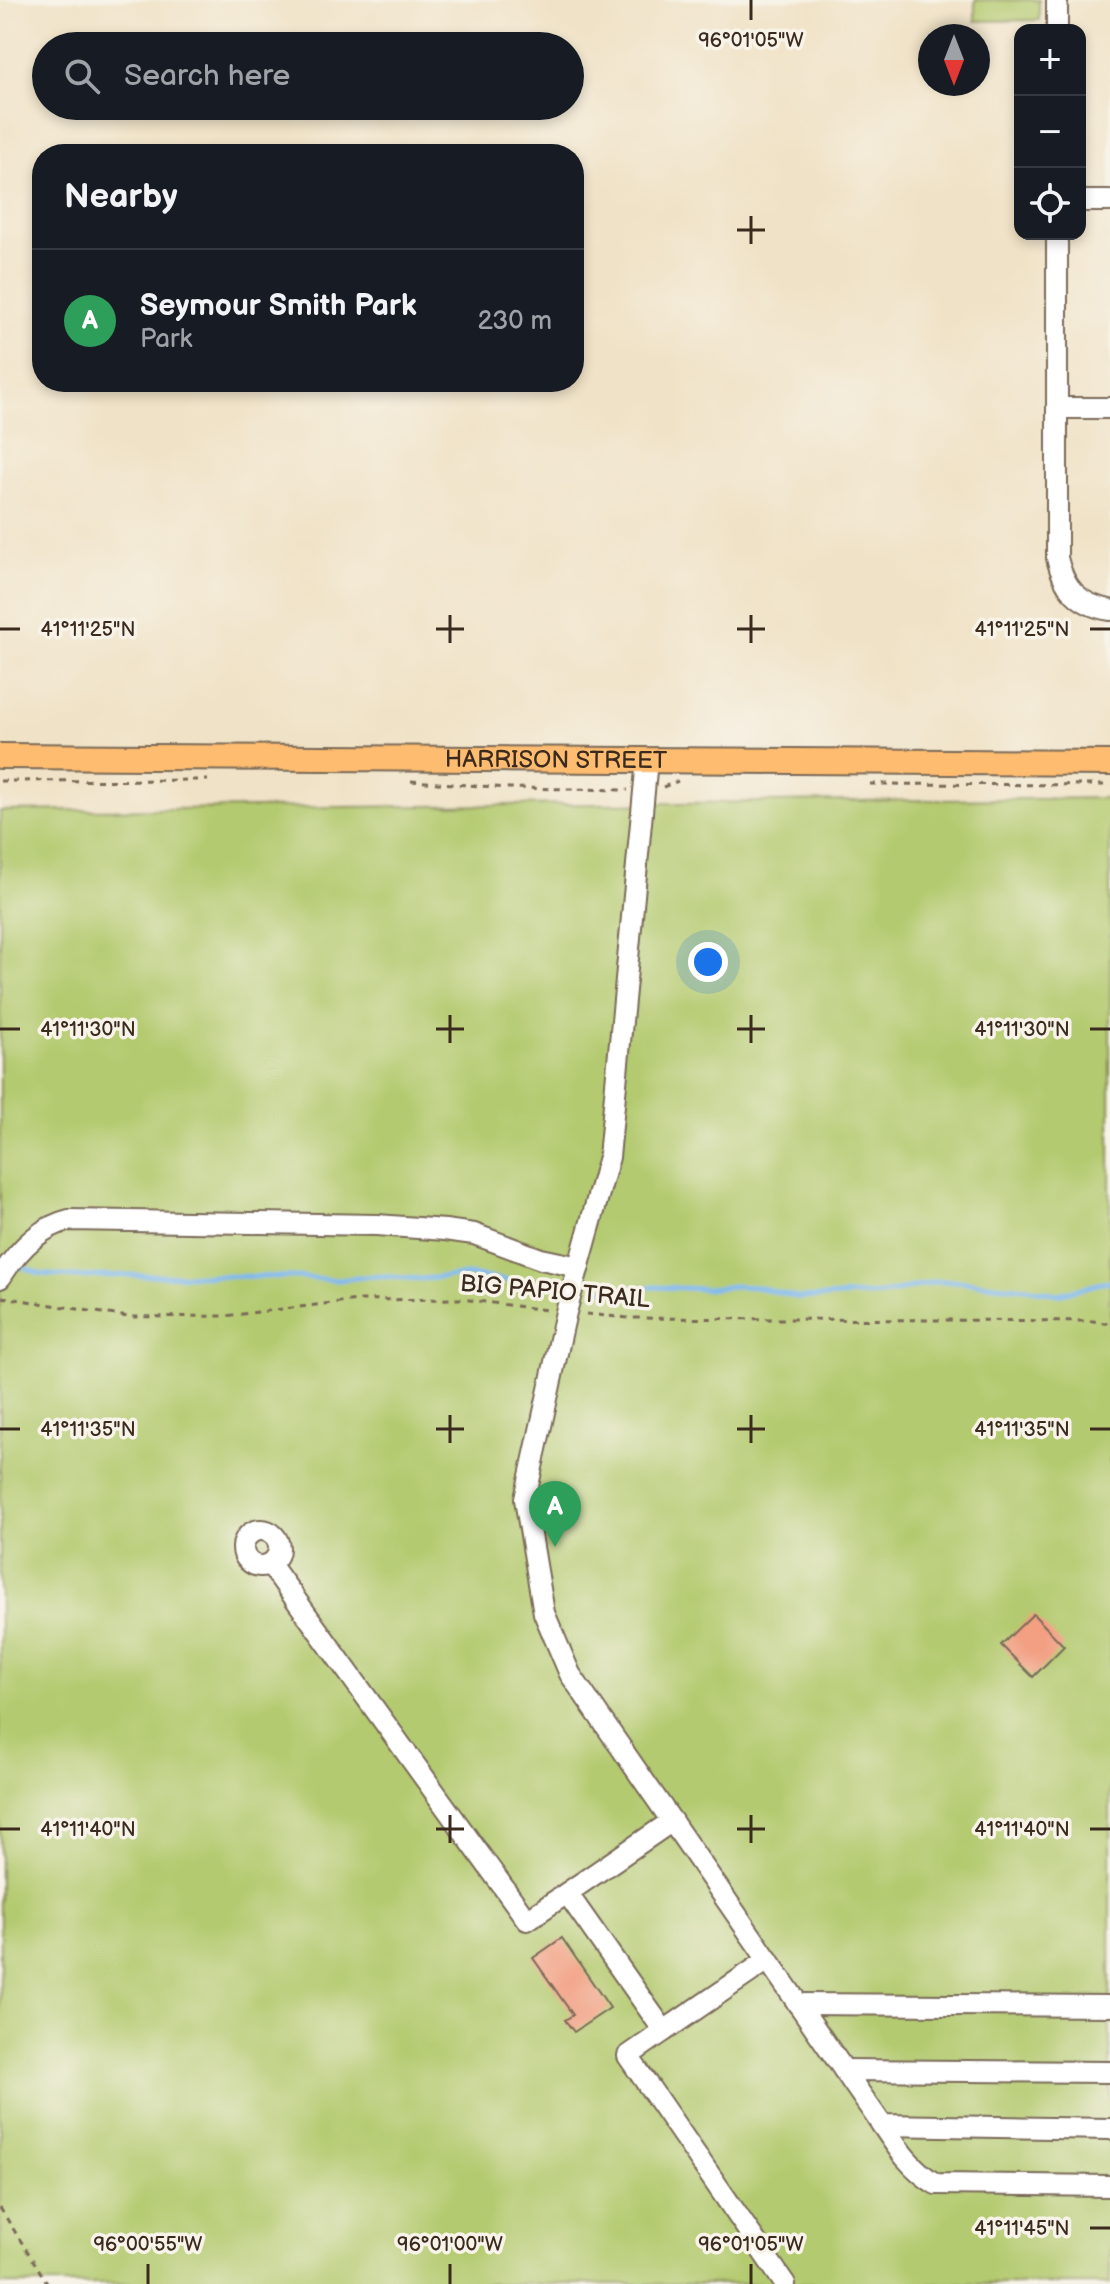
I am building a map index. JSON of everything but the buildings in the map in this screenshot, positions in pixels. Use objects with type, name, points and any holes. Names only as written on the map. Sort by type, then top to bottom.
[{"type":"main road","name":"HARRISON STREET","points":[[0,756],[1110,763]]},
{"type":"street","points":[[1057,0],[1057,24]]},
{"type":"street","points":[[1086,201],[1110,201]]},
{"type":"street","points":[[1057,240],[1057,558],[1067,586],[1088,604],[1110,610]]},
{"type":"street","points":[[1057,408],[1110,408]]},
{"type":"street","points":[[647,760],[609,1157],[566,1312],[525,1499],[544,1613],[570,1674],[904,2157],[921,2175],[936,2184],[1110,2186]]},
{"type":"street","points":[[6,1270],[51,1224],[69,1220],[377,1225],[445,1230],[474,1234],[541,1259],[579,1267]]},
{"type":"street","points":[[270,1564],[527,1920],[672,1821]]},
{"type":"street","points":[[567,1893],[664,2031]]},
{"type":"street","points":[[768,1960],[628,2056],[785,2284]]},
{"type":"street","points":[[798,2004],[1110,2006]]},
{"type":"street","points":[[844,2070],[1110,2072]]},
{"type":"street","points":[[882,2125],[1110,2129]]},
{"type":"path","points":[[0,781],[217,780]]},
{"type":"path","points":[[399,780],[614,791],[662,787],[682,780]]},
{"type":"path","points":[[864,784],[1110,785]]},
{"type":"path","name":"BIG PAPIO TRAIL","points":[[0,1296],[128,1317],[225,1316],[357,1300],[461,1299],[629,1318],[1093,1321],[1110,1324]]},
{"type":"path","points":[[0,2208],[48,2284]]},
{"type":"green space","points":[[975,0],[1039,0],[1039,20],[975,21]]},
{"type":"green space","points":[[1110,798],[1110,2284],[0,2284],[0,811]]},
{"type":"waterway","points":[[15,1264],[41,1274],[76,1277],[134,1275],[338,1280],[373,1276],[421,1279],[468,1275],[546,1286]]},
{"type":"waterway","points":[[598,1289],[757,1287],[800,1298],[884,1294],[935,1282],[955,1281],[1058,1294],[1110,1281]]},
{"type":"place","name":"Seymour Smith Park","points":[[555,1547]]}]
